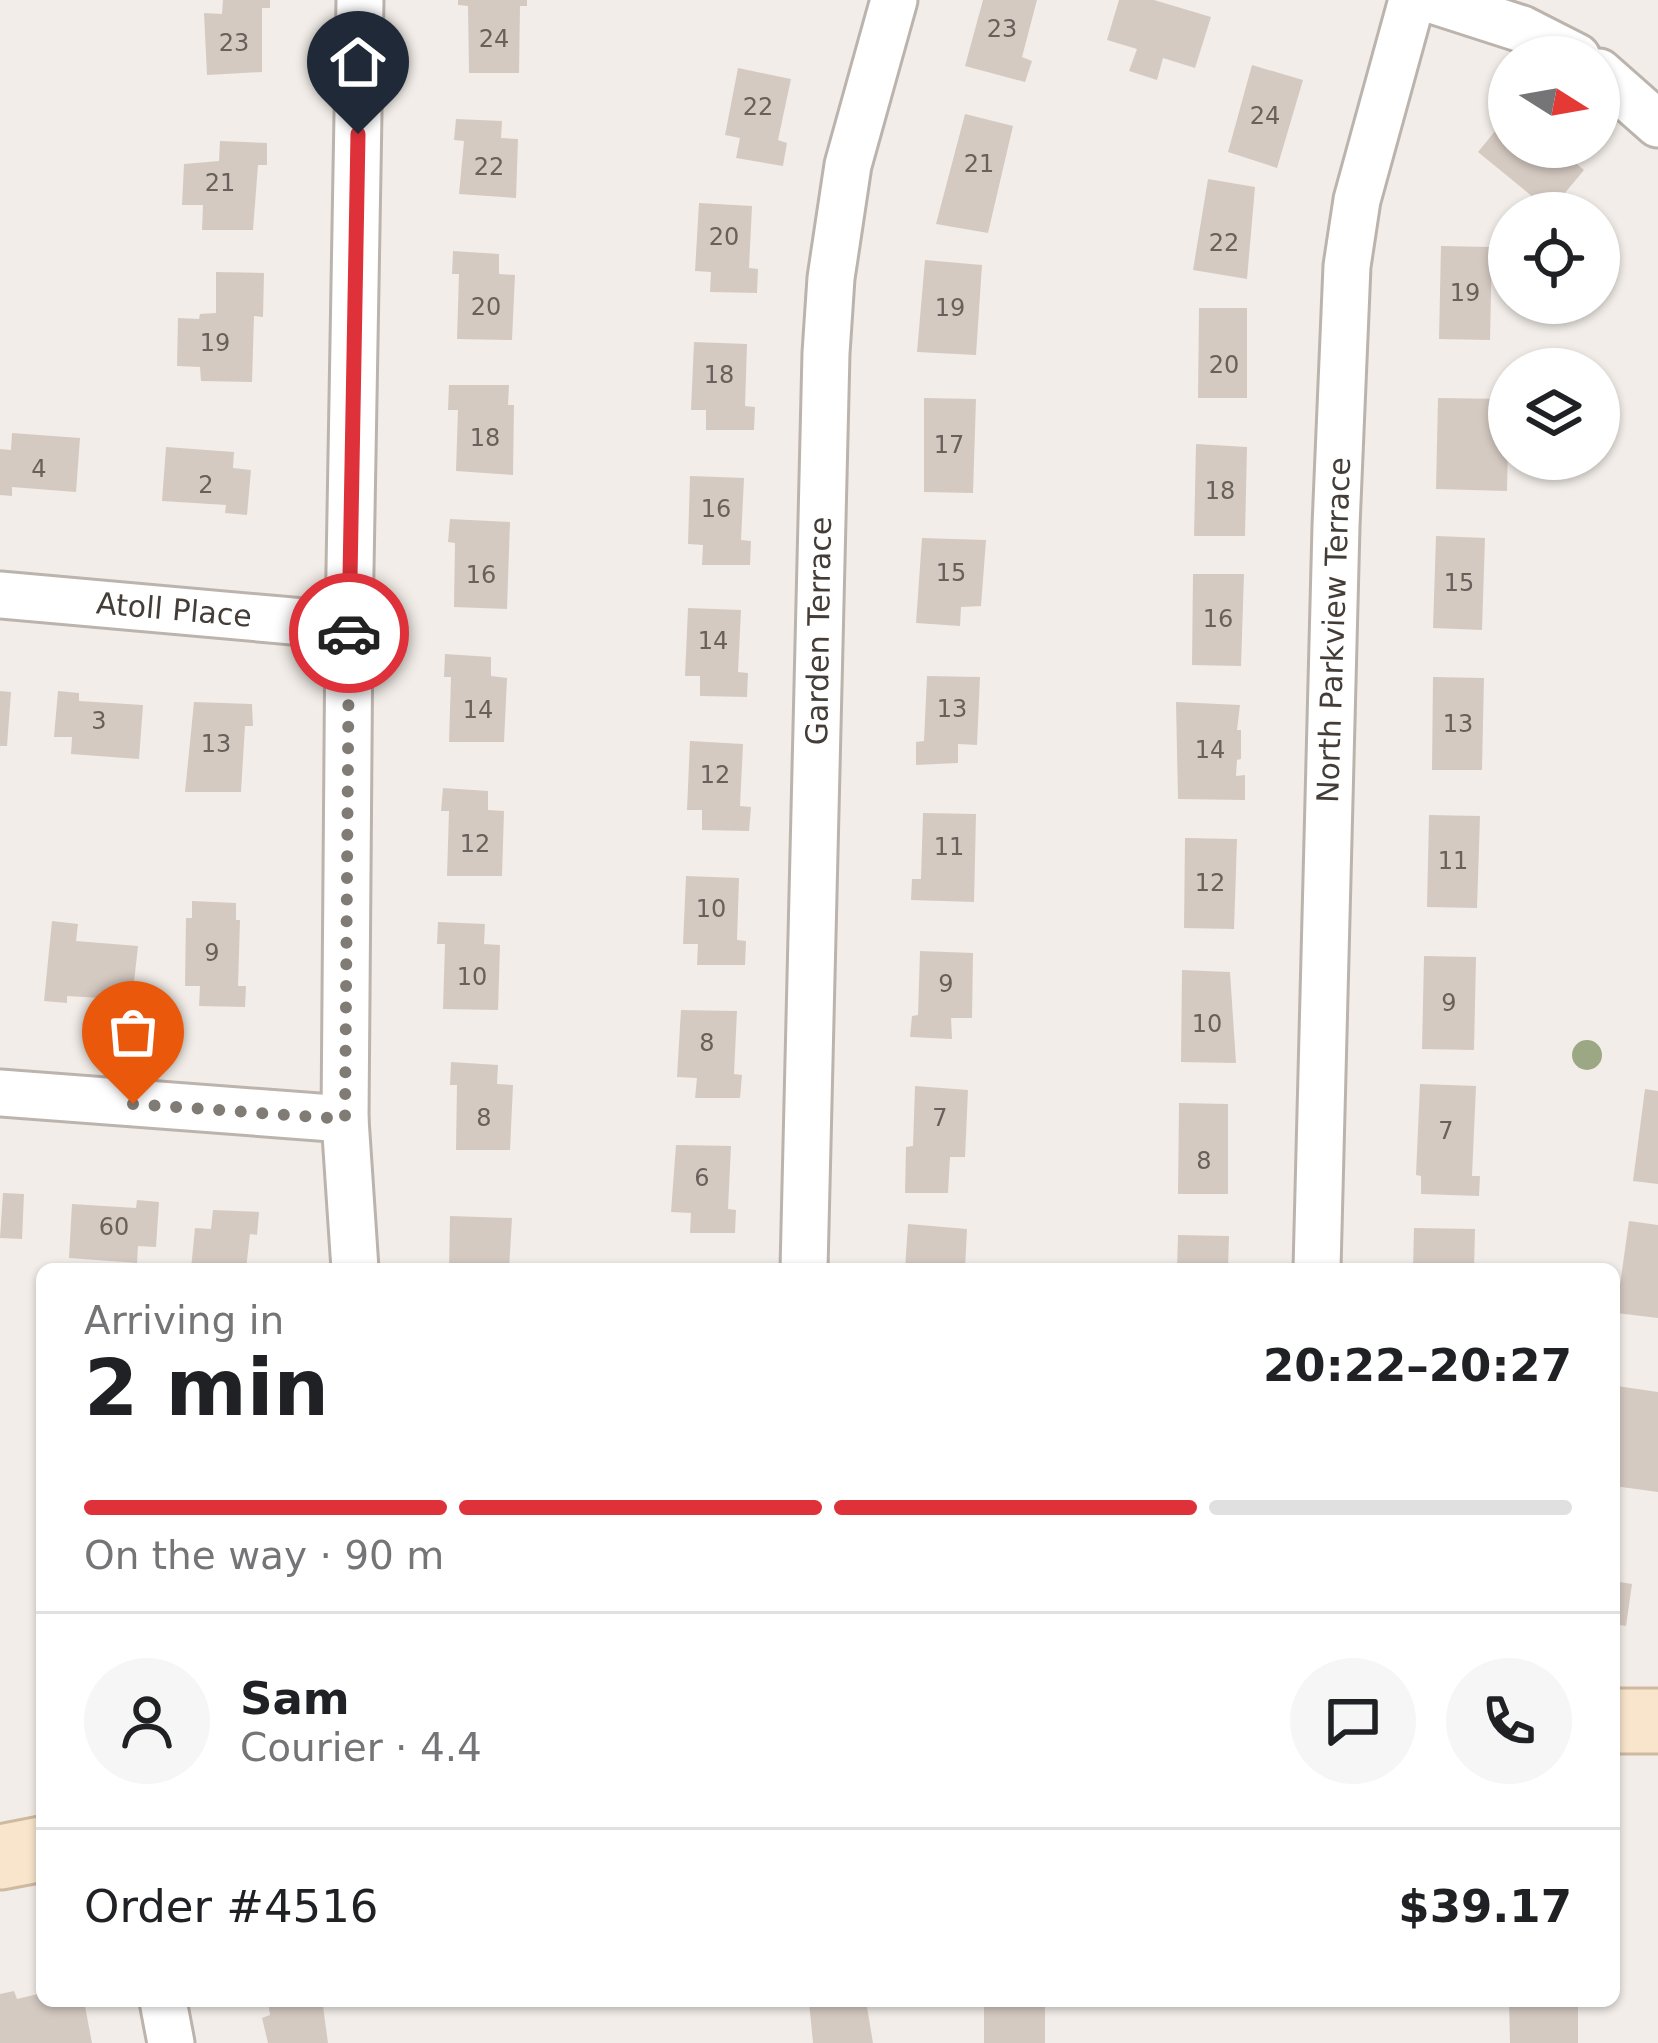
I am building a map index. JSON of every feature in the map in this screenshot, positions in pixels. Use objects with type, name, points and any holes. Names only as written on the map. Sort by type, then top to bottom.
[{"type":"street","points":[[355,1263],[345,1119],[360,0]]},
{"type":"street","name":"Garden Terrace","points":[[804,1263],[831,278],[848,165],[894,0]]},
{"type":"street","name":"North Parkview Terrace","points":[[1317,1263],[1347,266],[1357,200],[1412,0]]},
{"type":"street","points":[[1432,0],[1537,36]]},
{"type":"street","points":[[1620,91],[1658,124]]},
{"type":"street","name":"Atoll Place","points":[[0,595],[349,626]]},
{"type":"street","points":[[0,1094],[345,1119]]},
{"type":"street","points":[[1620,1721],[1658,1721]]},
{"type":"street","points":[[0,1857],[36,1850]]},
{"type":"street","points":[[164,2007],[170,2043]]},
{"type":"building","points":[[223,0],[270,0],[270,8],[262,8],[262,72],[207,75],[204,13],[222,14]]},
{"type":"building","points":[[458,0],[527,0],[527,6],[520,6],[519,73],[469,73],[468,6],[458,5]]},
{"type":"building","points":[[983,0],[1037,0],[1022,57],[1032,61],[1025,82],[965,66]]},
{"type":"building","points":[[1119,0],[1154,0],[1211,17],[1195,68],[1163,58],[1157,80],[1129,71],[1137,49],[1107,40]]},
{"type":"building","points":[[1252,65],[1303,80],[1277,168],[1228,152]]},
{"type":"building","points":[[738,68],[791,79],[778,140],[787,143],[783,166],[736,158],[740,138],[725,135]]},
{"type":"building","points":[[965,114],[1013,126],[988,233],[936,224]]},
{"type":"building","points":[[456,119],[502,121],[501,138],[518,139],[516,198],[459,194],[464,141],[454,140]]},
{"type":"building","points":[[1488,140],[1488,160],[1478,152]]},
{"type":"building","points":[[220,141],[267,143],[267,165],[258,165],[253,230],[202,230],[203,205],[182,205],[184,164],[219,161]]},
{"type":"building","points":[[1498,168],[1584,170],[1566,192],[1527,192]]},
{"type":"building","points":[[1208,179],[1255,187],[1247,279],[1193,270]]},
{"type":"building","points":[[699,203],[752,206],[749,268],[758,269],[757,293],[710,292],[711,272],[695,271]]},
{"type":"building","points":[[1441,246],[1488,247],[1490,340],[1439,339]]},
{"type":"building","points":[[453,251],[499,254],[499,274],[515,275],[512,340],[457,339],[459,274],[452,274]]},
{"type":"building","points":[[925,260],[982,265],[976,355],[917,352]]},
{"type":"building","points":[[216,272],[264,273],[263,317],[254,316],[252,382],[201,381],[200,367],[177,366],[178,318],[199,319],[200,314],[216,313]]},
{"type":"building","points":[[1199,308],[1247,308],[1247,398],[1198,398]]},
{"type":"building","points":[[694,342],[747,344],[745,406],[755,407],[754,430],[706,430],[706,410],[691,410]]},
{"type":"building","points":[[449,385],[509,385],[508,405],[514,405],[513,475],[456,471],[458,410],[448,410]]},
{"type":"building","points":[[924,398],[976,399],[973,493],[924,492]]},
{"type":"building","points":[[1438,398],[1488,399],[1488,480],[1507,480],[1507,491],[1436,489]]},
{"type":"building","points":[[12,433],[80,438],[76,492],[12,487],[12,496],[0,495],[0,449],[11,450]]},
{"type":"building","points":[[1196,444],[1247,447],[1245,536],[1194,536]]},
{"type":"building","points":[[166,447],[234,452],[233,468],[251,470],[247,515],[225,513],[226,505],[162,501]]},
{"type":"building","points":[[690,476],[744,478],[741,540],[751,541],[750,565],[702,565],[703,545],[688,544]]},
{"type":"building","points":[[450,519],[510,522],[507,609],[454,607],[455,543],[448,542]]},
{"type":"building","points":[[1436,536],[1485,538],[1482,630],[1433,628]]},
{"type":"building","points":[[922,538],[986,540],[981,606],[961,607],[960,626],[916,623]]},
{"type":"building","points":[[1193,574],[1244,574],[1241,666],[1192,665]]},
{"type":"building","points":[[688,608],[741,610],[738,672],[748,673],[747,697],[700,696],[700,676],[685,676]]},
{"type":"building","points":[[445,654],[491,657],[491,676],[507,678],[504,742],[449,742],[451,677],[444,677]]},
{"type":"building","points":[[927,676],[980,677],[977,745],[958,744],[958,763],[916,765],[916,742],[924,741]]},
{"type":"building","points":[[1433,677],[1484,678],[1482,770],[1432,770]]},
{"type":"building","points":[[0,691],[11,692],[7,746],[0,746]]},
{"type":"building","points":[[58,691],[79,693],[79,701],[143,705],[139,759],[71,754],[72,737],[54,737]]},
{"type":"building","points":[[194,702],[252,704],[253,726],[245,726],[241,792],[185,792]]},
{"type":"building","points":[[1176,702],[1240,705],[1241,759],[1236,776],[1245,775],[1245,800],[1178,799]]},
{"type":"building","points":[[690,741],[743,744],[740,806],[751,807],[749,831],[702,830],[702,810],[687,810]]},
{"type":"building","points":[[443,788],[488,791],[488,810],[504,811],[502,876],[447,876],[449,811],[441,811]]},
{"type":"building","points":[[923,813],[976,814],[974,902],[911,900],[912,879],[921,879]]},
{"type":"building","points":[[1429,815],[1480,816],[1477,908],[1427,907]]},
{"type":"building","points":[[1185,838],[1237,839],[1234,929],[1184,928]]},
{"type":"building","points":[[686,876],[739,878],[737,940],[746,941],[745,965],[697,965],[698,944],[683,944]]},
{"type":"building","points":[[192,901],[236,903],[238,986],[246,986],[245,1007],[199,1006],[200,986],[185,986],[186,918],[192,918]]},
{"type":"building","points":[[52,921],[78,924],[76,941],[138,946],[132,1000],[67,996],[67,1003],[44,1001]]},
{"type":"building","points":[[438,922],[485,924],[484,944],[500,945],[498,1010],[443,1009],[445,944],[437,944]]},
{"type":"building","points":[[920,951],[973,953],[972,1018],[951,1018],[952,1039],[910,1037],[912,1016],[918,1015]]},
{"type":"building","points":[[1424,956],[1476,957],[1474,1050],[1422,1049]]},
{"type":"building","points":[[1182,970],[1230,972],[1236,1063],[1181,1062]]},
{"type":"building","points":[[681,1010],[737,1011],[734,1074],[742,1075],[740,1098],[695,1098],[697,1078],[677,1077]]},
{"type":"building","points":[[451,1062],[498,1065],[497,1084],[513,1085],[510,1150],[456,1150],[457,1085],[450,1085]]},
{"type":"building","points":[[1420,1084],[1476,1086],[1472,1176],[1480,1176],[1479,1196],[1421,1194],[1421,1176],[1416,1175]]},
{"type":"building","points":[[915,1086],[968,1090],[965,1157],[950,1157],[948,1193],[905,1193]]},
{"type":"building","points":[[1645,1089],[1658,1091],[1658,1184],[1633,1181]]},
{"type":"building","points":[[1179,1103],[1228,1104],[1228,1194],[1178,1194]]},
{"type":"building","points":[[676,1145],[731,1146],[728,1209],[736,1210],[735,1233],[690,1233],[691,1213],[671,1212]]},
{"type":"building","points":[[3,1193],[24,1194],[22,1239],[0,1238]]},
{"type":"building","points":[[137,1200],[159,1202],[156,1247],[138,1246],[137,1263],[69,1258],[72,1204],[136,1208]]},
{"type":"building","points":[[213,1210],[259,1212],[247,1263],[192,1263],[195,1228],[211,1229]]},
{"type":"building","points":[[450,1216],[512,1218],[509,1263],[449,1263]]},
{"type":"building","points":[[1629,1221],[1658,1225],[1658,1318],[1620,1313]]},
{"type":"building","points":[[908,1224],[967,1229],[965,1263],[905,1263]]},
{"type":"building","points":[[1414,1228],[1475,1229],[1474,1263],[1413,1263]]},
{"type":"building","points":[[1178,1235],[1229,1236],[1228,1263],[1177,1263]]},
{"type":"building","points":[[1620,1386],[1658,1392],[1658,1492],[1620,1487]]},
{"type":"building","points":[[1620,1582],[1632,1584],[1626,1626],[1620,1625]]},
{"type":"building","points":[[14,1991],[17,1999],[36,1994],[36,2007],[85,2007],[92,2043],[0,2043],[0,1994]]},
{"type":"building","points":[[269,2007],[323,2007],[328,2043],[268,2043],[262,2018],[270,2015]]},
{"type":"building","points":[[810,2007],[867,2007],[873,2043],[813,2043]]},
{"type":"building","points":[[984,2007],[1045,2007],[1045,2043],[984,2043]]},
{"type":"building","points":[[1509,2007],[1578,2007],[1578,2043],[1510,2043]]},
{"type":"way so far","points":[[133,1104],[345,1119],[349,633]]},
{"type":"route","points":[[349,633],[358,134]]}]
